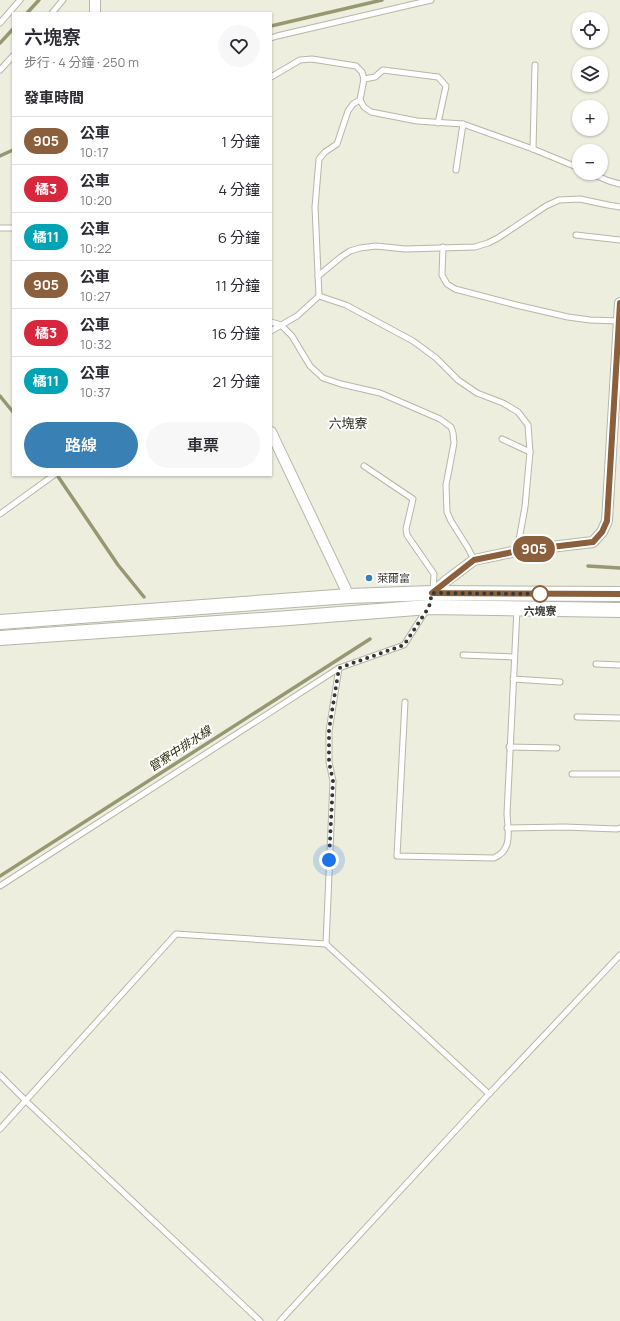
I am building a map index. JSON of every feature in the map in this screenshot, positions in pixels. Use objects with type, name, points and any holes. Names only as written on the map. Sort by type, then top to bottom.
[{"type":"main road","points":[[0,622],[349,596],[432,593],[620,594]]},
{"type":"main road","points":[[0,638],[282,619],[429,607],[620,610]]},
{"type":"street","points":[[95,0],[95,12]]},
{"type":"street","points":[[429,607],[432,593],[474,560],[518,551],[593,542],[602,532],[607,521],[617,407],[620,303]]},
{"type":"street","points":[[272,434],[349,596]]},
{"type":"lane","points":[[0,23],[20,0]]},
{"type":"lane","points":[[53,12],[63,0]]},
{"type":"lane","points":[[272,38],[431,0]]},
{"type":"lane","points":[[0,70],[12,57]]},
{"type":"lane","points":[[272,76],[300,60],[312,59],[356,66],[362,72],[364,79],[360,100],[364,107],[372,112],[417,121],[463,124],[533,149],[572,165]]},
{"type":"lane","points":[[533,149],[535,65]]},
{"type":"lane","points":[[364,79],[375,77],[383,70],[438,77],[446,86],[438,123]]},
{"type":"lane","points":[[319,296],[315,207],[319,159],[325,152],[337,144],[348,111],[353,104],[360,100]]},
{"type":"lane","points":[[456,170],[463,124]]},
{"type":"lane","points":[[607,180],[620,184]]},
{"type":"lane","points":[[318,276],[341,257],[350,251],[360,248],[376,246],[405,249],[475,246],[488,243],[546,206],[559,200],[580,199],[620,207]]},
{"type":"lane","points":[[0,228],[12,228]]},
{"type":"lane","points":[[576,235],[620,240]]},
{"type":"lane","points":[[443,247],[442,274],[447,284],[455,289],[568,317],[590,320],[619,321]]},
{"type":"lane","points":[[272,330],[297,316],[319,296]]},
{"type":"lane","points":[[319,296],[346,305],[413,341],[436,358],[458,380],[477,393],[503,403],[518,412],[528,425],[530,452],[525,507],[518,551]]},
{"type":"lane","points":[[272,322],[281,325],[292,336],[310,366],[324,378],[341,384],[380,393],[440,419],[451,427],[454,443],[446,485],[447,512],[474,560]]},
{"type":"lane","points":[[502,439],[530,452]]},
{"type":"lane","points":[[364,466],[413,499],[406,529],[407,535],[434,574],[432,593]]},
{"type":"lane","points":[[0,514],[52,476]]},
{"type":"lane","points":[[0,886],[339,668],[404,645],[429,607]]},
{"type":"lane","points":[[405,702],[397,856],[494,858],[502,855],[506,849],[508,839],[507,814],[509,747],[517,608]]},
{"type":"lane","points":[[463,655],[514,657]]},
{"type":"lane","points":[[596,664],[620,665]]},
{"type":"lane","points":[[326,944],[333,781],[329,762],[329,730],[339,668]]},
{"type":"lane","points":[[513,679],[560,682]]},
{"type":"lane","points":[[577,717],[620,718]]},
{"type":"lane","points":[[509,747],[556,748]]},
{"type":"lane","points":[[572,774],[620,774]]},
{"type":"lane","points":[[508,828],[620,828]]},
{"type":"lane","points":[[0,1129],[176,934],[326,944],[489,1094]]},
{"type":"lane","points":[[280,1321],[489,1094],[620,955]]},
{"type":"lane","points":[[0,1075],[260,1321]]},
{"type":"waterway","points":[[28,12],[39,0]]},
{"type":"waterway","points":[[272,26],[382,0]]},
{"type":"waterway","points":[[0,43],[12,30]]},
{"type":"waterway","points":[[0,156],[12,150]]},
{"type":"waterway","points":[[0,396],[12,411]]},
{"type":"waterway","points":[[58,476],[118,565],[144,597]]},
{"type":"waterway","points":[[588,566],[620,568]]},
{"type":"waterway","name":"管寮中排水線","points":[[0,876],[370,639]]},
{"type":"bus line","name":"905","points":[[620,303],[607,521],[602,532],[593,542],[518,551],[474,560],[432,593],[620,594]]},
{"type":"place","name":"萊爾富","points":[[369,578]]},
{"type":"place","name":"六塊寮","points":[[540,594]]},
{"type":"district","name":"六塊寮","points":[[348,423]]},
{"type":"route","points":[[329,860],[333,781],[329,762],[329,730],[339,668],[404,645],[429,607],[432,593],[542,594],[540,594]]}]
